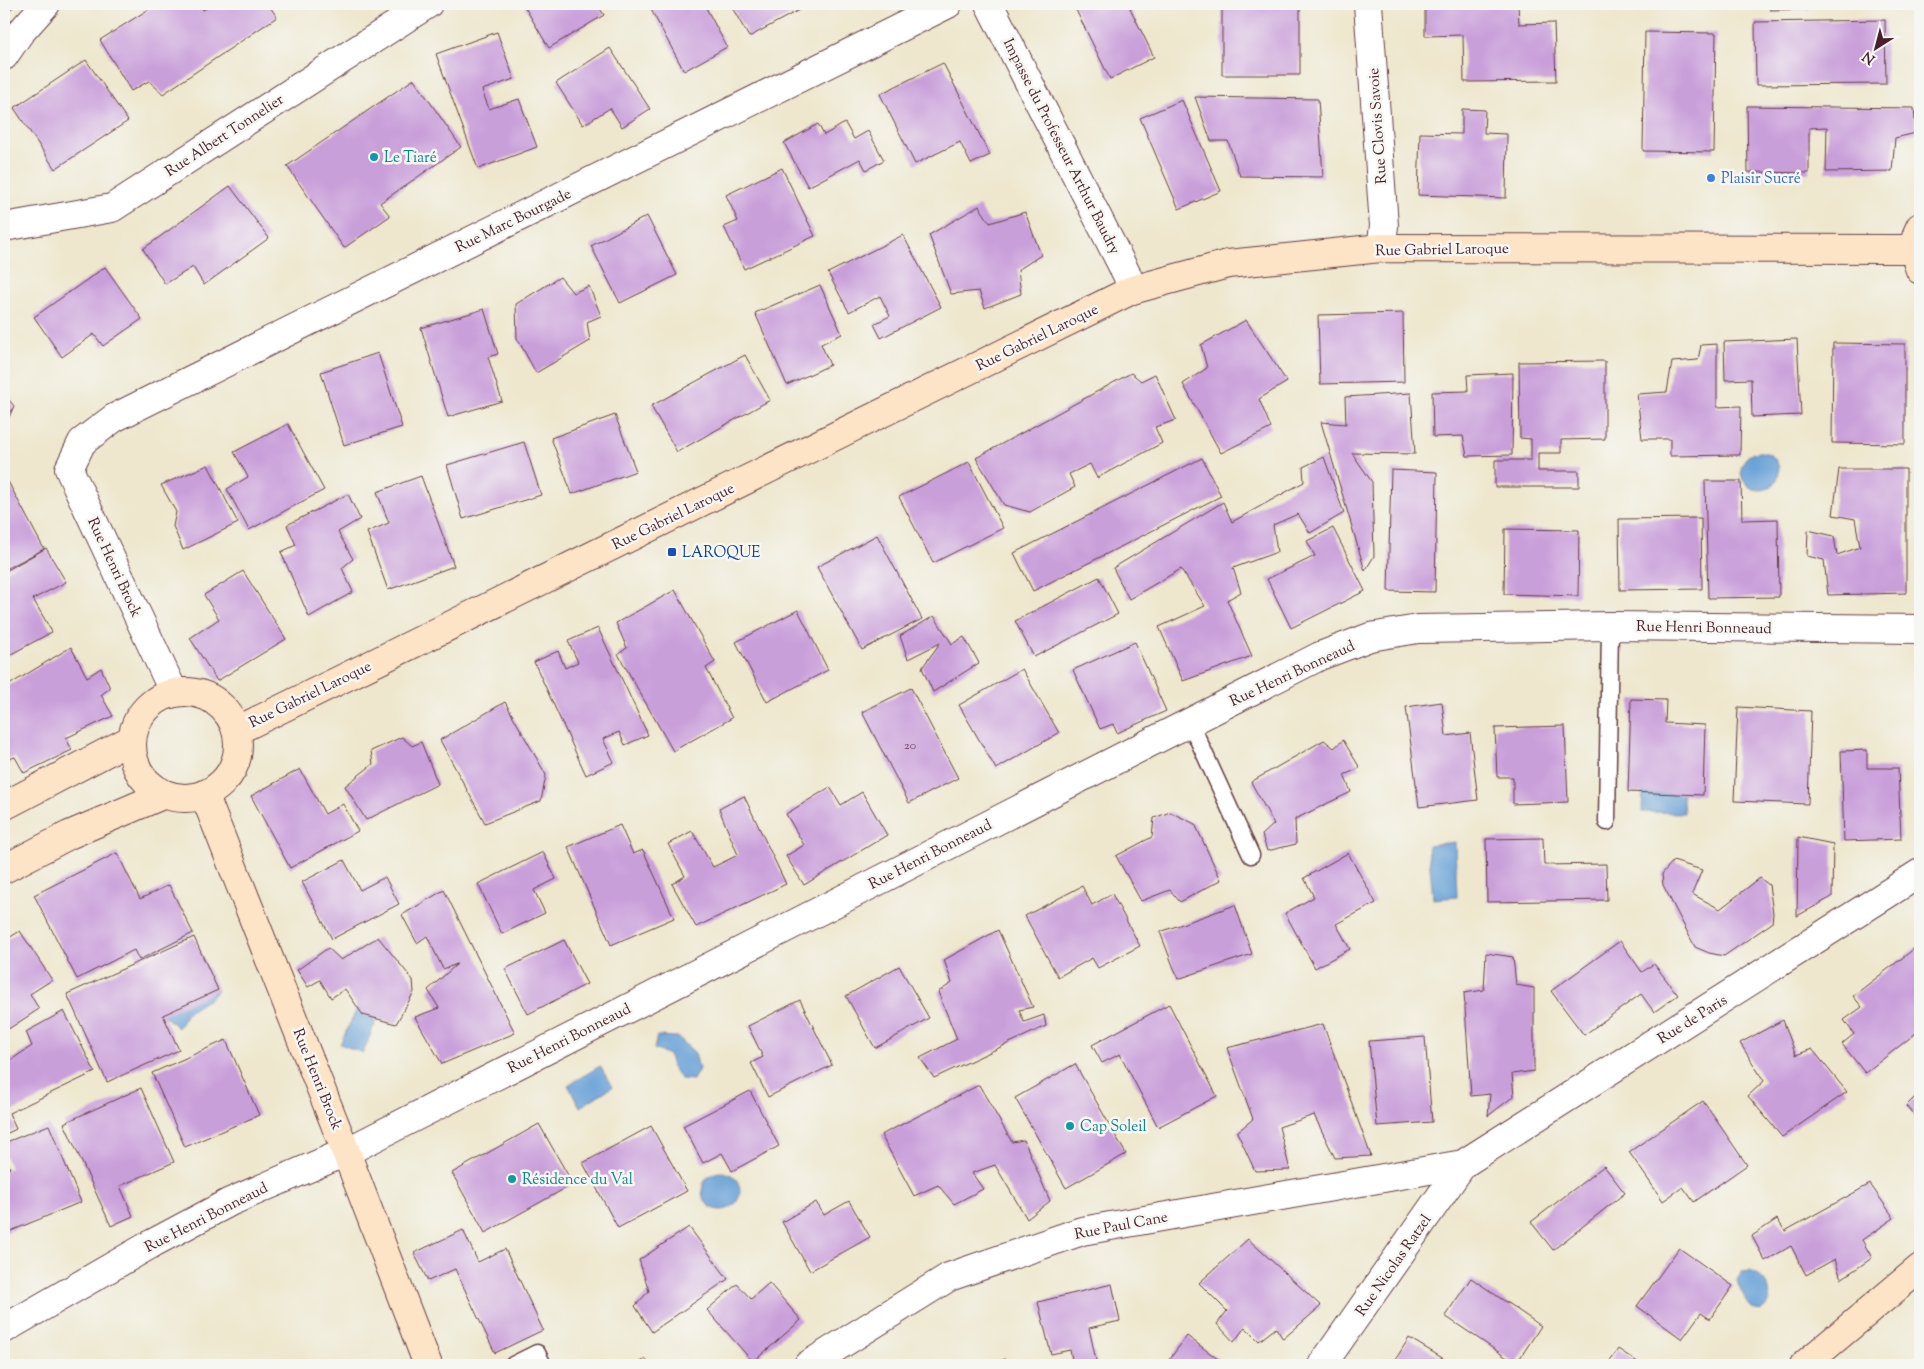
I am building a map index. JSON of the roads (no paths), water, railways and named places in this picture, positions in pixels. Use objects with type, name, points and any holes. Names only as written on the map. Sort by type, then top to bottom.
[{"type":"street","points":[[4,56],[19,34],[46,4]]},
{"type":"street","name":"Rue Albert Tonnelier","points":[[4,227],[112,208],[428,4]]},
{"type":"street","name":"Rue Marc Bourgade","points":[[82,442],[114,418],[948,4]]},
{"type":"street","name":"Impasse du Professeur Arthur Baudry","points":[[989,4],[1127,275],[1132,290]]},
{"type":"street","name":"Rue Clovis Savoie","points":[[1368,4],[1384,226],[1381,248]]},
{"type":"street","name":"Rue Gabriel Laroque","points":[[236,731],[1132,290],[1228,264],[1381,248],[1918,248]]},
{"type":"street","name":"Rue Henri Brock","points":[[82,442],[69,469],[174,692]]},
{"type":"street","name":"Rue Henri Bonneaud","points":[[4,1329],[153,1243],[230,1202],[346,1152],[1320,656],[1370,637],[1418,628],[1610,626],[1920,629]]},
{"type":"street","points":[[174,692],[194,692],[212,700],[227,713],[236,731],[238,746],[236,762],[229,776],[218,787],[204,794],[184,798],[165,794],[150,785],[139,772],[132,756],[132,739],[136,723],[145,709],[158,699],[174,692]]},
{"type":"street","points":[[4,806],[132,739]]},
{"type":"street","points":[[4,869],[69,835],[165,794]]},
{"type":"street","name":"Rue Henri Brock","points":[[204,794],[428,1365]]},
{"type":"street","name":"Rue de Paris","points":[[1463,1164],[1920,873]]},
{"type":"street","name":"Rue Paul Cane","points":[[808,1365],[949,1276],[1082,1231],[1463,1164]]},
{"type":"street","name":"Rue Nicolas Ratzel","points":[[1322,1365],[1463,1164]]},
{"type":"street","points":[[1804,1365],[1920,1268]]},
{"type":"lane","points":[[1607,822],[1610,626]]},
{"type":"lane","points":[[1190,722],[1251,855]]},
{"type":"lane","points":[[513,1365],[537,1353],[543,1365]]},
{"type":"water","points":[[1760,452],[1773,458],[1779,471],[1773,484],[1760,490],[1747,484],[1741,471],[1747,458]]},
{"type":"water","points":[[1643,783],[1682,789],[1684,813],[1642,812]]},
{"type":"water","points":[[1455,842],[1457,897],[1433,899],[1428,845]]},
{"type":"water","points":[[204,979],[218,990],[209,999],[188,1012],[178,1028],[163,1015],[166,992]]},
{"type":"water","points":[[364,994],[381,1009],[363,1053],[340,1044]]},
{"type":"water","points":[[657,1036],[678,1037],[695,1053],[699,1069],[693,1080],[681,1079],[672,1067],[669,1055],[654,1049]]},
{"type":"water","points":[[600,1066],[612,1087],[580,1107],[568,1085]]},
{"type":"water","points":[[721,1172],[728,1173],[734,1178],[739,1184],[739,1198],[734,1204],[728,1209],[721,1210],[714,1209],[708,1204],[703,1198],[702,1191],[703,1184],[708,1178],[714,1173]]},
{"type":"water","points":[[1750,1271],[1761,1278],[1768,1286],[1770,1295],[1764,1309],[1758,1311],[1752,1308],[1737,1282],[1742,1272]]},
{"type":"place","name":"Le Tiaré","points":[[374,157]]},
{"type":"place","name":"Plaisir Sucré","points":[[1711,178]]},
{"type":"place","name":"LAROQUE","points":[[672,552]]},
{"type":"place","name":"Cap Soleil","points":[[1070,1126]]},
{"type":"place","name":"Résidence du Val","points":[[512,1179]]}]
